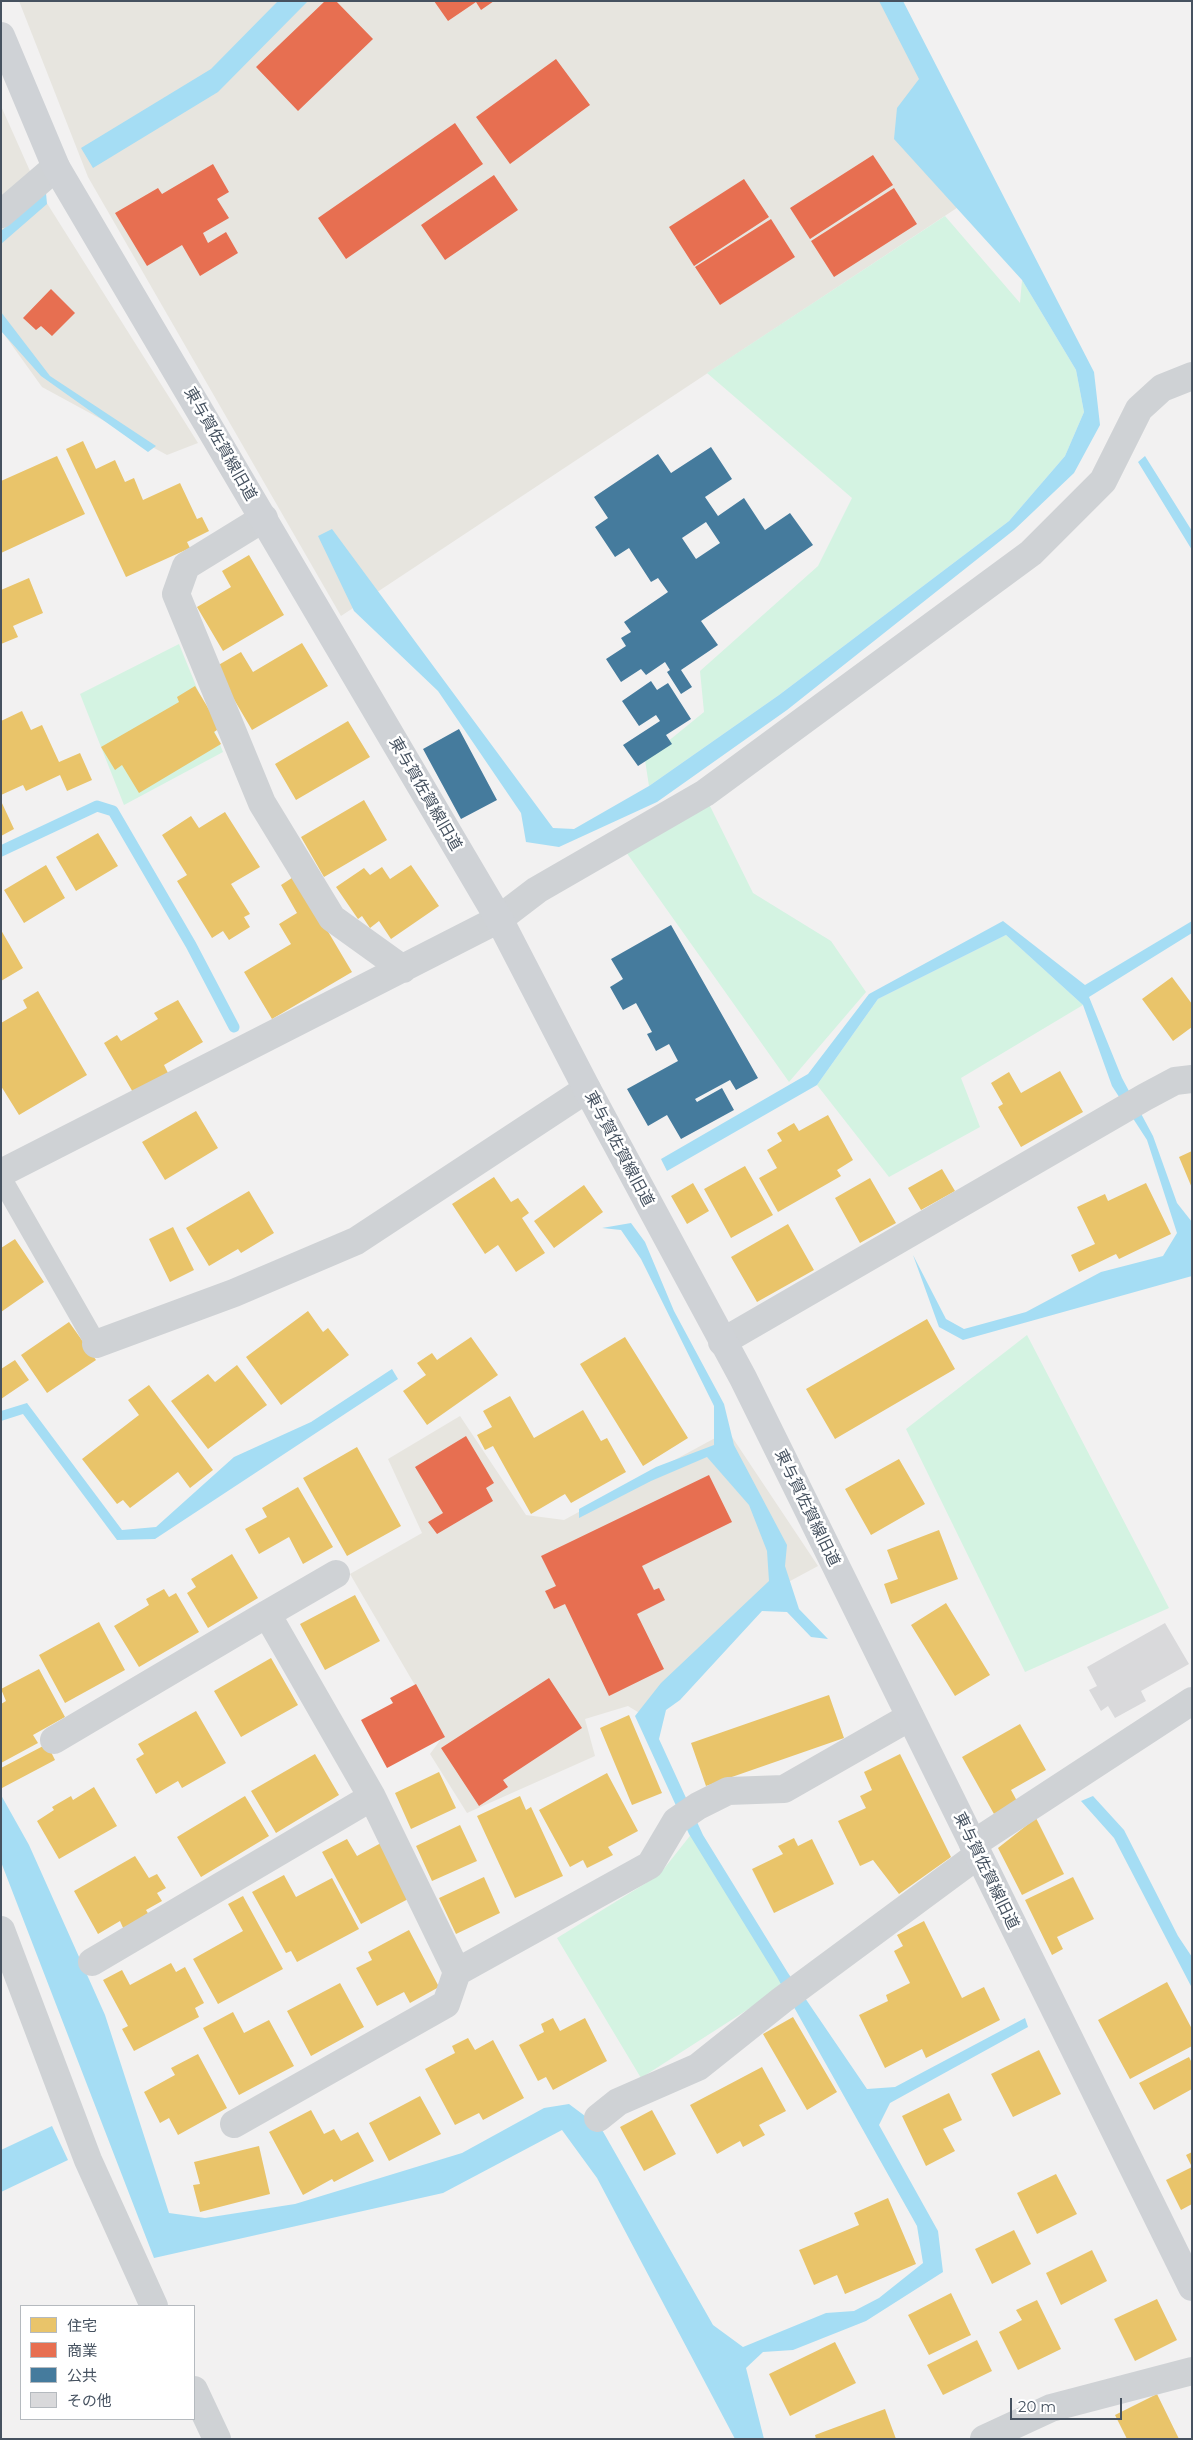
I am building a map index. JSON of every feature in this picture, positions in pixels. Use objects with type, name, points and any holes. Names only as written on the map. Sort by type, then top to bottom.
[{"type":"main road","name":"東与賀佐賀線旧道","points":[[1,36],[56,167],[499,919],[587,1089],[747,1387],[1192,2287]]},
{"type":"street","points":[[1,214],[56,167]]},
{"type":"street","points":[[1,1173],[403,970],[499,919],[537,890],[704,793],[1031,553],[1103,481],[1140,409],[1162,388],[1192,376]]},
{"type":"street","points":[[264,518],[186,566],[176,594],[262,803],[332,918],[403,970]]},
{"type":"street","points":[[722,1342],[1145,1097],[1175,1081],[1192,1078]]},
{"type":"street","points":[[96,1344],[234,1293],[356,1240],[587,1089]]},
{"type":"street","points":[[54,1740],[336,1574]]},
{"type":"street","points":[[267,1614],[372,1798],[458,1972]]},
{"type":"street","points":[[598,2118],[618,2102],[698,2067],[976,1850],[1192,1701]]},
{"type":"street","points":[[234,2124],[446,2004],[458,1972],[650,1865],[676,1821],[698,1806],[728,1791],[784,1789],[910,1717]]},
{"type":"street","points":[[92,1962],[372,1798]]},
{"type":"street","points":[[1,1930],[88,2160],[154,2305]]},
{"type":"street","points":[[984,2439],[1051,2408],[1192,2371]]},
{"type":"street","points":[[195,2392],[217,2439]]},
{"type":"lane","points":[[1,1178],[96,1344]]},
{"type":"shaded area","points":[[19,1],[896,1],[990,186],[341,616],[88,177]]},
{"type":"shaded area","points":[[1,106],[38,189],[198,443],[167,455],[42,387],[1,330]]},
{"type":"shaded area","points":[[460,1416],[526,1515],[564,1520],[728,1431],[818,1566],[779,1587],[646,1717],[628,1706],[585,1719],[595,1756],[467,1813],[430,1754],[444,1735],[350,1574],[422,1533],[388,1459]]},
{"type":"green space","points":[[945,216],[1020,303],[1022,280],[1076,370],[1084,412],[1065,456],[1009,521],[779,695],[649,786],[645,760],[704,712],[700,671],[818,566],[852,498],[707,373]]},
{"type":"green space","points":[[179,644],[223,752],[124,805],[80,694]]},
{"type":"green space","points":[[708,802],[753,893],[831,941],[866,992],[789,1082],[626,852]]},
{"type":"green space","points":[[1006,935],[1083,1005],[961,1078],[980,1127],[889,1177],[817,1085],[878,999]]},
{"type":"green space","points":[[1027,1335],[1169,1608],[1025,1672],[906,1429]]},
{"type":"green space","points":[[693,1832],[789,1983],[641,2078],[557,1938],[659,1875]]},
{"type":"water","points":[[278,1],[308,1],[218,92],[93,168],[81,148],[211,69]]},
{"type":"water","points":[[879,1],[903,1],[1094,372],[1100,425],[1074,473],[1014,530],[787,710],[657,802],[559,847],[526,842],[521,813],[438,691],[354,611],[318,536],[332,529],[553,828],[574,829],[649,786],[779,695],[1009,521],[1065,456],[1084,412],[1076,370],[1022,280],[894,139],[897,108],[919,79]]},
{"type":"water","points":[[46,193],[47,204],[1,244],[1,231]]},
{"type":"water","points":[[1,312],[50,376],[156,446],[148,452],[41,376],[1,331]]},
{"type":"water","points":[[1145,456],[1192,531],[1192,550],[1138,462]]},
{"type":"water","points":[[1003,921],[1085,985],[1192,921],[1192,933],[1089,997],[1122,1078],[1153,1136],[1177,1203],[1192,1222],[1192,1276],[963,1340],[939,1327],[913,1255],[946,1319],[964,1329],[1026,1312],[1101,1272],[1163,1256],[1177,1233],[1147,1140],[1112,1086],[1083,1005],[1006,935],[878,999],[817,1085],[667,1171],[661,1159],[808,1074],[869,994]]},
{"type":"water","points":[[631,1223],[645,1242],[674,1311],[724,1404],[734,1445],[787,1545],[785,1566],[799,1609],[828,1639],[811,1637],[787,1612],[762,1611],[680,1700],[666,1710],[659,1739],[703,1835],[788,1973],[867,2089],[895,2087],[1025,2018],[1028,2027],[890,2103],[879,2125],[938,2231],[943,2272],[866,2321],[793,2350],[763,2352],[746,2368],[764,2439],[735,2439],[597,2178],[562,2130],[443,2193],[154,2258],[1,1862],[1,1795],[29,1845],[105,2015],[169,2213],[205,2218],[295,2204],[462,2153],[544,2108],[569,2104],[601,2128],[713,2325],[743,2347],[826,2313],[854,2311],[879,2298],[923,2263],[917,2226],[777,1977],[689,1834],[635,1716],[661,1683],[769,1581],[767,1551],[749,1505],[707,1457],[651,1481],[579,1518],[579,1509],[656,1467],[714,1445],[714,1406],[641,1259],[621,1230],[602,1228]]},
{"type":"water","points":[[392,1369],[398,1379],[155,1539],[117,1540],[23,1414],[1,1421],[1,1411],[27,1403],[122,1530],[156,1527],[234,1457],[311,1422]]},
{"type":"water","points":[[1093,1796],[1124,1830],[1178,1936],[1192,1957],[1192,1988],[1114,1838],[1081,1801]]},
{"type":"water","points":[[52,2126],[68,2160],[1,2192],[1,2150]]},
{"type":"building: 住宅","points":[[83,441],[96,469],[115,460],[125,482],[134,478],[143,500],[180,483],[197,519],[202,517],[209,531],[187,542],[190,548],[126,577],[66,449]]},
{"type":"building: 住宅","points":[[57,456],[85,514],[1,553],[1,481]]},
{"type":"building: 住宅","points":[[249,555],[284,615],[223,651],[197,607],[231,587],[222,571]]},
{"type":"building: 住宅","points":[[29,578],[43,613],[13,626],[18,637],[1,644],[1,590]]},
{"type":"building: 住宅","points":[[302,643],[328,686],[252,730],[215,667],[241,652],[253,672]]},
{"type":"building: 住宅","points":[[195,686],[220,728],[214,732],[221,744],[139,793],[122,765],[115,770],[101,747],[179,702],[177,697]]},
{"type":"building: 住宅","points":[[22,711],[31,730],[42,725],[59,762],[80,753],[92,780],[67,791],[60,775],[26,791],[23,785],[1,795],[1,721]]},
{"type":"building: 住宅","points":[[348,721],[370,757],[296,800],[275,764]]},
{"type":"building: 住宅","points":[[364,800],[387,840],[324,877],[301,837]]},
{"type":"building: 住宅","points":[[1,801],[14,829],[1,836]]},
{"type":"building: 住宅","points":[[225,812],[260,867],[231,884],[250,914],[244,917],[250,927],[229,940],[223,931],[212,938],[177,881],[187,875],[162,835],[191,816],[199,828]]},
{"type":"building: 住宅","points":[[98,833],[118,866],[76,891],[56,857]]},
{"type":"building: 住宅","points":[[46,865],[65,898],[24,923],[4,890]]},
{"type":"building: 住宅","points":[[411,865],[439,906],[391,939],[379,921],[370,928],[362,916],[358,919],[336,887],[364,868],[370,875],[382,867],[390,879]]},
{"type":"building: 住宅","points":[[295,876],[352,972],[272,1019],[244,972],[291,944],[279,924],[297,913],[281,885]]},
{"type":"building: 住宅","points":[[1,930],[23,968],[1,981]]},
{"type":"building: 住宅","points":[[1172,977],[1192,1004],[1192,1027],[1173,1041],[1142,999]]},
{"type":"building: 住宅","points":[[38,991],[87,1075],[19,1115],[1,1086],[1,1023],[27,1008],[23,1000]]},
{"type":"building: 住宅","points":[[178,1000],[203,1042],[164,1065],[168,1073],[134,1094],[104,1043],[117,1035],[121,1041],[158,1019],[154,1013]]},
{"type":"building: 住宅","points":[[1060,1071],[1083,1112],[1021,1147],[998,1107],[1003,1104],[991,1083],[1009,1072],[1021,1093]]},
{"type":"building: 住宅","points":[[196,1111],[218,1148],[165,1180],[142,1142]]},
{"type":"building: 住宅","points":[[828,1115],[853,1160],[837,1170],[841,1176],[778,1212],[759,1178],[777,1168],[767,1150],[782,1141],[777,1133],[794,1123],[799,1131]]},
{"type":"building: 住宅","points":[[1192,1151],[1192,1188],[1179,1157]]},
{"type":"building: 住宅","points":[[745,1166],[773,1215],[731,1238],[704,1189]]},
{"type":"building: 住宅","points":[[942,1169],[955,1191],[921,1210],[908,1188]]},
{"type":"building: 住宅","points":[[494,1177],[511,1202],[518,1198],[529,1213],[522,1218],[545,1253],[516,1272],[498,1245],[485,1254],[452,1204]]},
{"type":"building: 住宅","points":[[870,1178],[896,1223],[860,1243],[835,1198]]},
{"type":"building: 住宅","points":[[693,1183],[709,1211],[687,1224],[671,1196]]},
{"type":"building: 住宅","points":[[1146,1183],[1171,1234],[1119,1259],[1116,1254],[1079,1272],[1071,1255],[1095,1244],[1077,1207],[1105,1194],[1108,1201]]},
{"type":"building: 住宅","points":[[584,1185],[603,1212],[554,1248],[534,1221]]},
{"type":"building: 住宅","points":[[249,1191],[274,1233],[241,1253],[238,1249],[209,1266],[186,1228]]},
{"type":"building: 住宅","points":[[788,1224],[814,1270],[757,1302],[731,1257]]},
{"type":"building: 住宅","points":[[173,1227],[194,1270],[170,1282],[149,1239]]},
{"type":"building: 住宅","points":[[15,1239],[44,1282],[1,1312],[1,1248]]},
{"type":"building: 住宅","points":[[308,1311],[323,1332],[328,1328],[349,1355],[281,1405],[246,1357]]},
{"type":"building: 住宅","points":[[927,1319],[955,1369],[835,1439],[806,1389]]},
{"type":"building: 住宅","points":[[69,1322],[96,1360],[47,1393],[21,1355]]},
{"type":"building: 住宅","points":[[471,1337],[498,1375],[427,1425],[403,1391],[426,1375],[417,1363],[432,1353],[437,1360]]},
{"type":"building: 住宅","points":[[625,1337],[688,1438],[643,1466],[580,1364]]},
{"type":"building: 住宅","points":[[15,1360],[29,1380],[1,1399],[1,1369]]},
{"type":"building: 住宅","points":[[237,1365],[267,1405],[208,1449],[171,1401],[208,1374],[215,1382]]},
{"type":"building: 住宅","points":[[149,1385],[213,1470],[190,1488],[178,1472],[130,1508],[123,1500],[117,1504],[82,1459],[139,1415],[128,1400]]},
{"type":"building: 住宅","points":[[510,1396],[534,1438],[583,1410],[601,1441],[607,1438],[626,1472],[571,1503],[565,1494],[531,1514],[493,1446],[485,1450],[477,1435],[492,1427],[483,1411]]},
{"type":"building: 住宅","points":[[357,1447],[401,1526],[347,1556],[303,1478]]},
{"type":"building: 住宅","points":[[899,1459],[925,1504],[871,1535],[845,1489]]},
{"type":"building: 住宅","points":[[298,1487],[333,1547],[303,1564],[289,1537],[259,1554],[245,1529],[267,1517],[262,1508]]},
{"type":"building: 住宅","points":[[939,1530],[958,1579],[891,1604],[884,1584],[898,1579],[887,1550]]},
{"type":"building: 住宅","points":[[232,1554],[258,1598],[208,1628],[187,1593],[196,1587],[191,1579]]},
{"type":"building: 住宅","points":[[164,1589],[169,1597],[176,1593],[199,1632],[139,1667],[114,1626],[149,1605],[146,1599]]},
{"type":"building: 住宅","points":[[355,1595],[380,1641],[325,1670],[300,1624]]},
{"type":"building: 住宅","points":[[946,1603],[990,1675],[955,1696],[911,1625]]},
{"type":"building: 住宅","points":[[99,1622],[125,1670],[65,1703],[39,1655]]},
{"type":"building: 住宅","points":[[271,1658],[298,1705],[241,1737],[214,1691]]},
{"type":"building: 住宅","points":[[39,1669],[65,1717],[33,1735],[38,1743],[1,1763],[1,1704],[6,1701],[1,1689]]},
{"type":"building: 住宅","points":[[829,1695],[844,1738],[706,1786],[691,1743]]},
{"type":"building: 住宅","points":[[196,1711],[226,1763],[182,1788],[178,1781],[156,1794],[136,1759],[144,1754],[138,1744]]},
{"type":"building: 住宅","points":[[629,1715],[662,1793],[632,1805],[600,1728]]},
{"type":"building: 住宅","points":[[1020,1724],[1046,1770],[1011,1790],[1017,1801],[994,1814],[962,1757]]},
{"type":"building: 住宅","points":[[47,1744],[55,1760],[2,1788],[1,1768]]},
{"type":"building: 住宅","points":[[315,1754],[339,1795],[276,1833],[251,1791]]},
{"type":"building: 住宅","points":[[900,1754],[951,1857],[899,1894],[873,1860],[860,1866],[838,1821],[866,1808],[860,1796],[872,1790],[864,1772]]},
{"type":"building: 住宅","points":[[439,1772],[456,1808],[411,1829],[395,1793]]},
{"type":"building: 住宅","points":[[607,1773],[638,1831],[608,1847],[613,1855],[587,1868],[583,1860],[570,1867],[539,1810]]},
{"type":"building: 住宅","points":[[94,1787],[117,1826],[59,1859],[37,1821],[54,1810],[52,1807],[71,1796],[73,1800]]},
{"type":"building: 住宅","points":[[245,1796],[269,1836],[201,1877],[177,1837]]},
{"type":"building: 住宅","points":[[520,1796],[526,1810],[531,1807],[563,1876],[515,1898],[477,1816]]},
{"type":"building: 住宅","points":[[1036,1818],[1064,1874],[1022,1895],[998,1848]]},
{"type":"building: 住宅","points":[[460,1825],[477,1861],[432,1881],[416,1846]]},
{"type":"building: 住宅","points":[[794,1838],[798,1846],[812,1839],[834,1884],[774,1913],[752,1869],[783,1854],[778,1846]]},
{"type":"building: 住宅","points":[[347,1839],[357,1856],[381,1843],[410,1898],[361,1924],[322,1852]]},
{"type":"building: 住宅","points":[[135,1856],[149,1878],[157,1874],[166,1888],[157,1893],[162,1901],[146,1910],[149,1915],[124,1930],[120,1921],[98,1934],[74,1891]]},
{"type":"building: 住宅","points":[[284,1875],[296,1897],[332,1878],[359,1929],[297,1962],[291,1951],[286,1953],[252,1892]]},
{"type":"building: 住宅","points":[[484,1877],[500,1913],[456,1934],[439,1898]]},
{"type":"building: 住宅","points":[[1073,1877],[1094,1919],[1057,1937],[1063,1949],[1052,1955],[1025,1900]]},
{"type":"building: 住宅","points":[[243,1896],[283,1969],[218,2004],[193,1959],[243,1931],[228,1904]]},
{"type":"building: 住宅","points":[[924,1921],[962,1998],[984,1987],[1000,2020],[926,2058],[922,2049],[885,2068],[859,2015],[888,2001],[886,1995],[910,1983],[894,1951],[903,1946],[897,1935]]},
{"type":"building: 住宅","points":[[409,1930],[439,1987],[410,2003],[404,1992],[377,2006],[356,1968],[372,1960],[368,1952]]},
{"type":"building: 住宅","points":[[171,1963],[176,1972],[185,1967],[204,2003],[195,2008],[199,2017],[134,2051],[122,2029],[128,2026],[103,1980],[122,1970],[130,1985]]},
{"type":"building: 住宅","points":[[1167,1982],[1192,2029],[1192,2046],[1130,2079],[1098,2020]]},
{"type":"building: 住宅","points":[[340,1983],[364,2027],[311,2056],[287,2011]]},
{"type":"building: 住宅","points":[[233,2012],[244,2033],[269,2020],[294,2066],[239,2095],[203,2028]]},
{"type":"building: 住宅","points":[[793,2017],[837,2092],[807,2110],[763,2034]]},
{"type":"building: 住宅","points":[[553,2018],[560,2031],[585,2018],[607,2061],[553,2090],[546,2077],[538,2081],[519,2045],[544,2032],[541,2024]]},
{"type":"building: 住宅","points":[[468,2038],[475,2050],[493,2040],[524,2098],[483,2120],[479,2113],[455,2125],[425,2069],[455,2053],[452,2046]]},
{"type":"building: 住宅","points":[[1039,2050],[1061,2094],[1013,2117],[991,2074]]},
{"type":"building: 住宅","points":[[198,2054],[227,2108],[178,2135],[169,2118],[160,2123],[144,2092],[175,2075],[171,2068]]},
{"type":"building: 住宅","points":[[1189,2057],[1192,2063],[1192,2089],[1154,2110],[1139,2083]]},
{"type":"building: 住宅","points":[[762,2067],[786,2111],[759,2125],[765,2135],[743,2147],[740,2141],[717,2154],[690,2105]]},
{"type":"building: 住宅","points":[[949,2093],[962,2120],[943,2129],[955,2151],[926,2166],[902,2116]]},
{"type":"building: 住宅","points":[[420,2096],[441,2134],[389,2161],[369,2123]]},
{"type":"building: 住宅","points":[[311,2110],[324,2134],[334,2129],[341,2141],[358,2132],[374,2161],[334,2182],[332,2179],[303,2195],[269,2132]]},
{"type":"building: 住宅","points":[[652,2110],[676,2154],[644,2171],[620,2127]]},
{"type":"building: 住宅","points":[[259,2146],[270,2194],[200,2212],[193,2185],[200,2184],[194,2162]]},
{"type":"building: 住宅","points":[[1192,2152],[1192,2167],[1186,2155]]},
{"type":"building: 住宅","points":[[1192,2167],[1192,2204],[1181,2210],[1166,2180]]},
{"type":"building: 住宅","points":[[1056,2174],[1077,2214],[1037,2234],[1017,2193]]},
{"type":"building: 住宅","points":[[888,2198],[916,2264],[845,2294],[837,2275],[814,2285],[799,2250],[859,2225],[854,2213]]},
{"type":"building: 住宅","points":[[1014,2230],[1031,2264],[992,2284],[975,2249]]},
{"type":"building: 住宅","points":[[1092,2250],[1107,2281],[1061,2305],[1046,2273]]},
{"type":"building: 住宅","points":[[951,2293],[971,2335],[929,2355],[908,2315]]},
{"type":"building: 住宅","points":[[1157,2299],[1177,2340],[1135,2361],[1114,2319]]},
{"type":"building: 住宅","points":[[1037,2300],[1061,2349],[1018,2370],[999,2332],[1022,2320],[1016,2310]]},
{"type":"building: 住宅","points":[[977,2340],[992,2371],[943,2395],[927,2365]]},
{"type":"building: 住宅","points":[[835,2342],[856,2383],[790,2416],[769,2374]]},
{"type":"building: 住宅","points":[[1157,2394],[1179,2439],[1127,2439],[1115,2415]]},
{"type":"building: 住宅","points":[[885,2409],[896,2439],[816,2439],[815,2435]]},
{"type":"building: 商業","points":[[325,1],[336,1],[373,39],[298,111],[256,67]]},
{"type":"building: 商業","points":[[434,1],[494,1],[481,10],[476,2],[448,21]]},
{"type":"building: 商業","points":[[556,59],[590,105],[510,164],[476,117]]},
{"type":"building: 商業","points":[[455,123],[483,164],[346,259],[318,218]]},
{"type":"building: 商業","points":[[873,155],[893,185],[810,239],[790,208]]},
{"type":"building: 商業","points":[[213,164],[229,192],[217,199],[229,218],[203,233],[208,243],[226,232],[238,253],[200,276],[182,245],[147,266],[115,213],[158,188],[162,194]]},
{"type":"building: 商業","points":[[494,175],[518,210],[445,260],[421,225]]},
{"type":"building: 商業","points":[[744,179],[769,217],[694,266],[669,227]]},
{"type":"building: 商業","points":[[894,188],[917,224],[834,277],[811,241]]},
{"type":"building: 商業","points":[[771,219],[795,257],[720,305],[695,267]]},
{"type":"building: 商業","points":[[51,289],[75,313],[52,336],[41,326],[36,330],[23,318]]},
{"type":"building: 商業","points":[[466,1436],[494,1483],[486,1488],[493,1501],[437,1534],[428,1522],[443,1513],[415,1467]]},
{"type":"building: 商業","points":[[709,1475],[732,1522],[642,1566],[654,1590],[659,1588],[665,1600],[637,1614],[664,1669],[609,1696],[565,1604],[554,1609],[545,1591],[556,1586],[541,1556]]},
{"type":"building: 商業","points":[[549,1678],[582,1728],[503,1780],[508,1787],[479,1806],[441,1748]]},
{"type":"building: 商業","points":[[416,1684],[445,1737],[387,1768],[361,1720],[393,1703],[390,1698]]},
{"type":"building: 公共","points":[[711,447],[732,479],[705,497],[718,516],[744,498],[765,530],[790,513],[813,545],[701,621],[718,645],[681,670],[692,687],[681,694],[667,672],[670,670],[665,662],[646,675],[641,669],[621,682],[606,659],[626,646],[621,638],[631,632],[624,622],[668,592],[658,578],[651,582],[629,548],[615,557],[595,527],[608,518],[594,497],[658,454],[671,473]],"holes":[[[706,522],[720,543],[696,559],[682,538]]]},
{"type":"building: 公共","points":[[651,681],[657,690],[668,683],[691,719],[666,735],[672,744],[638,766],[623,745],[660,721],[656,715],[639,726],[622,701]]},
{"type":"building: 公共","points":[[459,729],[497,800],[461,819],[423,749]]},
{"type":"building: 公共","points":[[671,925],[758,1078],[736,1090],[730,1080],[695,1099],[697,1102],[722,1088],[734,1110],[681,1139],[667,1115],[648,1126],[627,1089],[678,1061],[669,1044],[656,1051],[647,1034],[652,1032],[636,1003],[623,1010],[610,987],[623,979],[611,959]]},
{"type":"building: その他","points":[[1165,1623],[1189,1664],[1141,1691],[1146,1701],[1115,1718],[1108,1706],[1101,1711],[1089,1690],[1097,1686],[1087,1667]]},
{"type":"waterway","points":[[1,851],[97,806],[113,811],[191,945],[234,1027]]}]
